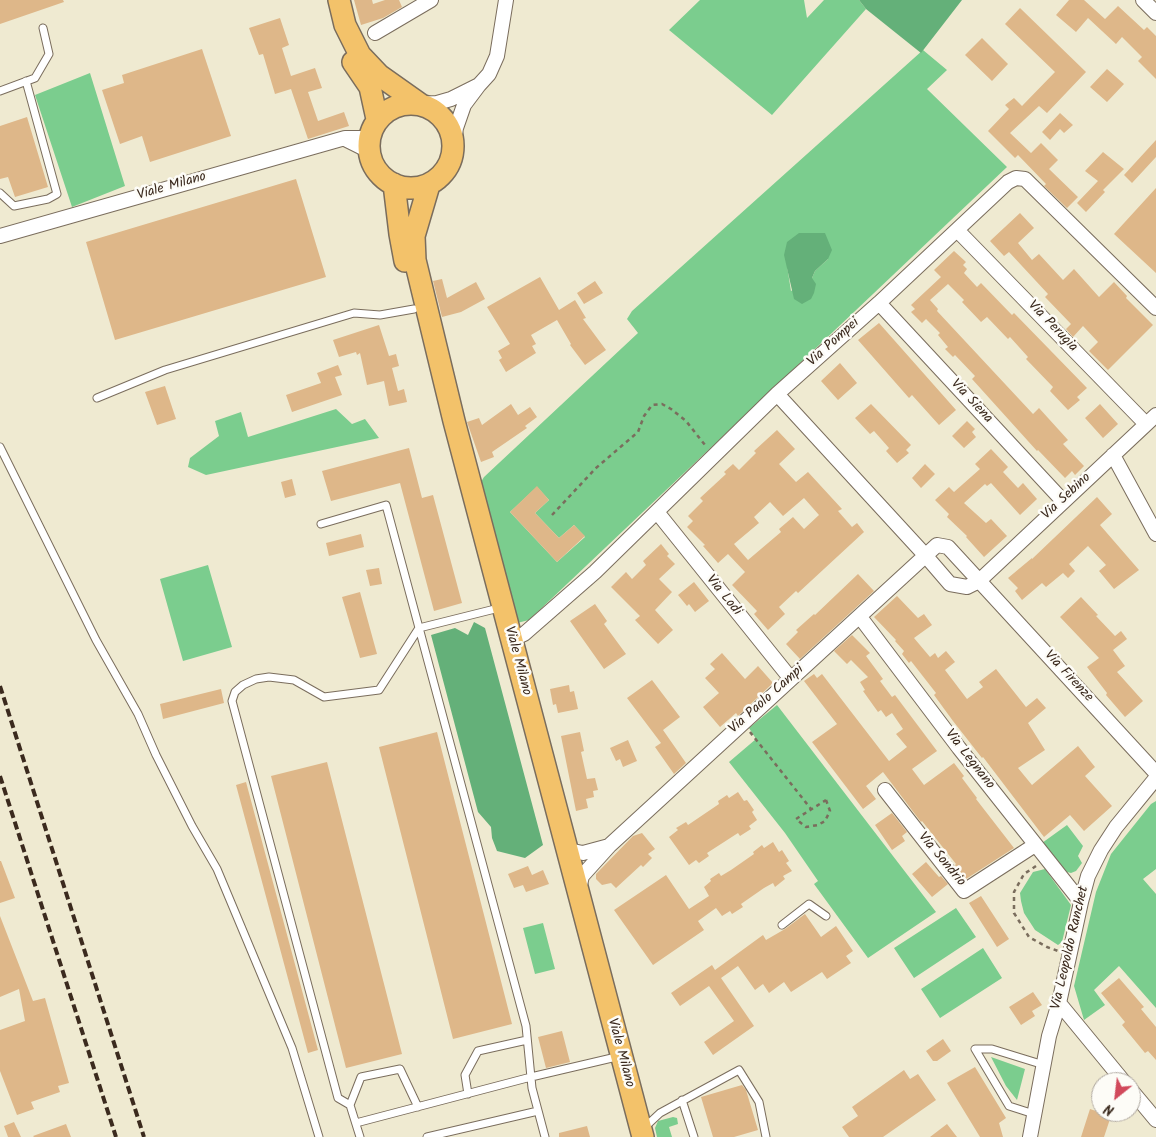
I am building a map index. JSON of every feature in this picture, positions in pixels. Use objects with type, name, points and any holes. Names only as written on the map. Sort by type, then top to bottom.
[{"type":"main road","points":[[328,0],[332,18],[346,51],[370,87],[373,165],[382,176],[394,184],[406,188],[418,188],[429,185],[449,167],[454,141],[450,128],[443,117],[432,109],[420,104],[380,75],[360,54],[345,25],[338,0]]},
{"type":"main road","points":[[372,136],[397,105],[420,104]]},
{"type":"main road","name":"Viale Milano","points":[[394,184],[400,234],[414,309],[495,609],[612,1058],[639,1136]]},
{"type":"main road","name":"Viale Milano","points":[[429,185],[414,236],[415,260],[454,422],[578,895],[641,1110],[639,1136]]},
{"type":"street","points":[[375,33],[431,0]]},
{"type":"street","points":[[454,141],[456,128],[464,105],[489,74],[497,56],[506,0]]},
{"type":"street","points":[[1143,0],[1156,13]]},
{"type":"street","points":[[420,104],[437,103],[451,99],[479,86]]},
{"type":"street","name":"Viale Milano","points":[[0,236],[344,138],[372,136]]},
{"type":"street","name":"Via Pompei","points":[[512,640],[524,634],[595,572],[777,394],[1008,182],[1016,178],[1025,179],[1156,308]]},
{"type":"street","name":"Via Perugia","points":[[957,230],[1151,419]]},
{"type":"street","name":"Via Siena","points":[[878,303],[1063,501]]},
{"type":"street","points":[[777,394],[950,584],[967,587],[979,581]]},
{"type":"street","name":"Via Sebino","points":[[979,581],[1151,419]]},
{"type":"street","points":[[1113,456],[1156,534]]},
{"type":"street","name":"Via Lodi","points":[[657,512],[791,679]]},
{"type":"street","name":"Via Firenze","points":[[925,555],[937,545],[948,547],[1156,773]]},
{"type":"street","name":"Via Paolo Campi","points":[[578,895],[582,876],[610,845],[860,617],[925,555]]},
{"type":"street","name":"Via Legnano","points":[[860,617],[958,748],[1081,902]]},
{"type":"street","name":"Via Leopoldo Ranchet","points":[[1030,1137],[1049,1036],[1059,1003],[1088,876],[1101,850],[1116,827],[1156,778]]},
{"type":"street","name":"Via Sondrio","points":[[885,790],[964,891],[1035,845]]},
{"type":"street","name":"Via Paolo Campi","points":[[565,846],[573,851],[583,853],[610,845]]},
{"type":"street","points":[[1059,1003],[1116,1072]]},
{"type":"street","points":[[1141,1102],[1156,1120]]},
{"type":"lane","points":[[0,91],[35,78],[49,54],[43,28]]},
{"type":"lane","points":[[0,193],[14,206],[48,199],[57,194],[26,82]]},
{"type":"lane","points":[[97,398],[164,370],[354,313],[380,315],[414,309]]},
{"type":"lane","points":[[0,447],[96,640],[138,714],[188,818],[217,869],[292,1048],[319,1137]]},
{"type":"lane","points":[[321,524],[386,505],[526,1026],[532,1088],[545,1137]]},
{"type":"lane","points":[[360,1137],[350,1105],[338,1098],[232,701],[235,692],[243,685],[256,679],[269,677],[294,680],[324,697],[379,690],[419,628],[495,609]]},
{"type":"lane","points":[[782,925],[809,904],[826,916]]},
{"type":"lane","points":[[468,1094],[465,1075],[478,1051],[527,1040]]},
{"type":"lane","points":[[1034,1114],[1009,1106],[975,1049],[992,1049],[1044,1065]]},
{"type":"lane","points":[[356,1123],[531,1077],[612,1058]]},
{"type":"lane","points":[[350,1105],[362,1077],[400,1069],[418,1107]]},
{"type":"lane","points":[[639,1136],[660,1112],[739,1070],[760,1102],[766,1137]]},
{"type":"lane","points":[[682,1100],[694,1137]]},
{"type":"lane","points":[[641,1110],[660,1112]]},
{"type":"lane","points":[[427,1137],[538,1111]]},
{"type":"path","points":[[552,515],[596,468],[638,432],[644,416],[652,405],[662,404],[686,421],[714,456]]},
{"type":"path","points":[[742,723],[811,809]]},
{"type":"path","points":[[826,800],[830,812],[824,821],[818,825],[806,827],[796,819],[811,809],[826,800]]},
{"type":"path","points":[[1047,860],[1024,874],[1014,892],[1014,913],[1029,937],[1048,948],[1070,954]]},
{"type":"green space","points":[[700,0],[804,0],[807,18],[824,0],[859,0],[866,9],[772,115],[669,30]]},
{"type":"green space","points":[[859,0],[962,0],[921,53],[866,9]]},
{"type":"green space","points":[[923,50],[947,70],[927,89],[1007,167],[529,620],[517,623],[479,485],[484,477],[638,333],[627,319],[632,311]],"holes":[[[820,233],[824,233],[828,259],[815,271],[812,278],[791,291],[787,266]],[[537,487],[549,500],[535,513],[559,538],[574,525],[585,537],[557,562],[510,512]]]},
{"type":"green space","points":[[90,73],[125,186],[72,207],[35,95]]},
{"type":"green space","points":[[799,233],[825,233],[832,250],[828,259],[815,271],[812,278],[816,284],[811,299],[802,304],[794,299],[784,255],[787,242]]},
{"type":"green space","points":[[336,409],[352,424],[365,419],[379,438],[206,475],[188,467],[190,458],[219,436],[215,421],[241,412],[248,437]]},
{"type":"green space","points":[[208,565],[232,647],[183,661],[160,579]]},
{"type":"green space","points":[[474,622],[485,628],[543,845],[525,858],[497,851],[492,838],[491,827],[478,812],[431,635],[455,628],[468,635]]},
{"type":"green space","points":[[777,705],[936,912],[868,958],[814,884],[818,881],[785,833],[729,762],[756,739],[749,728]]},
{"type":"green space","points":[[1156,801],[1156,869],[1143,879],[1156,894],[1156,1008],[1119,966],[1094,990],[1105,1005],[1084,1020],[1074,986],[1096,892],[1111,854],[1151,804]]},
{"type":"green space","points":[[1067,825],[1083,846],[1078,856],[1082,863],[1076,871],[1071,873],[1067,872],[1042,843]]},
{"type":"green space","points":[[1045,869],[1071,905],[1062,942],[1058,945],[1035,930],[1024,913],[1021,901],[1020,893],[1033,872]]},
{"type":"green space","points":[[956,908],[976,937],[914,978],[894,948]]},
{"type":"green space","points":[[543,923],[555,969],[535,974],[523,928]]},
{"type":"green space","points":[[983,948],[1002,978],[940,1018],[921,989]]},
{"type":"green space","points":[[991,1057],[1025,1069],[1017,1100],[1006,1086]]},
{"type":"green space","points":[[673,1117],[677,1118],[678,1124],[669,1127],[672,1137],[657,1137],[655,1128],[658,1121]]},
{"type":"building","points":[[0,0],[63,0],[64,2],[0,24]]},
{"type":"building","points":[[354,0],[372,0],[373,4],[385,0],[399,0],[402,7],[383,18],[361,25]]},
{"type":"building","points":[[1069,0],[1084,0],[1105,19],[1118,6],[1144,30],[1147,27],[1156,36],[1156,79],[1138,61],[1142,57],[1122,37],[1116,44],[1088,18],[1076,32],[1056,15]]},
{"type":"building","points":[[1020,8],[1086,72],[1047,113],[1039,106],[1010,133],[1031,153],[1041,143],[1058,160],[1049,169],[1078,197],[1067,208],[1044,186],[1046,184],[1018,155],[1015,158],[988,131],[1009,109],[1005,105],[1014,98],[1022,106],[1055,72],[1005,24]]},
{"type":"building","points":[[280,18],[289,45],[282,48],[291,76],[315,68],[322,88],[308,92],[318,121],[344,112],[349,126],[308,139],[291,89],[275,94],[263,54],[259,55],[249,28]]},
{"type":"building","points":[[982,38],[1008,64],[992,81],[965,55]]},
{"type":"building","points":[[202,49],[231,136],[150,162],[142,136],[120,144],[102,90],[124,83],[122,75]]},
{"type":"building","points":[[1107,69],[1124,84],[1107,102],[1090,87]]},
{"type":"building","points":[[1060,113],[1073,125],[1064,133],[1060,129],[1050,140],[1042,132]]},
{"type":"building","points":[[27,117],[48,187],[15,197],[8,177],[0,179],[0,126]]},
{"type":"building","points":[[1156,140],[1156,157],[1132,183],[1124,175]]},
{"type":"building","points":[[1103,152],[1124,169],[1103,190],[1105,192],[1086,212],[1077,203],[1098,181],[1085,171]]},
{"type":"building","points":[[296,179],[326,277],[115,340],[86,242]]},
{"type":"building","points":[[1156,188],[1156,273],[1114,234]]},
{"type":"building","points":[[1020,213],[1034,228],[1018,243],[1032,260],[1039,254],[1063,280],[1074,269],[1099,297],[1114,282],[1127,296],[1126,298],[1153,325],[1108,370],[1089,351],[1098,342],[1083,326],[1073,337],[1066,329],[1071,324],[1045,297],[1048,294],[1009,252],[1004,256],[990,241]]},
{"type":"building","points":[[954,251],[966,262],[963,265],[967,269],[964,273],[977,287],[981,283],[1012,315],[1014,313],[1087,388],[1077,397],[1080,400],[1068,410],[1050,391],[1053,387],[1026,359],[1028,357],[1010,337],[1008,339],[987,317],[981,322],[962,302],[964,300],[948,284],[930,300],[938,309],[937,311],[1033,414],[1039,408],[1068,440],[1063,444],[1084,466],[1075,475],[1072,471],[1065,478],[1037,451],[972,379],[975,376],[955,355],[953,357],[945,349],[948,347],[938,335],[940,333],[926,319],[922,323],[911,312],[915,309],[911,305],[941,277],[934,270]]},
{"type":"building","points":[[540,277],[559,310],[575,300],[586,318],[583,319],[606,350],[585,365],[570,345],[557,320],[531,335],[536,344],[532,346],[536,353],[506,372],[499,360],[502,358],[498,351],[510,344],[487,307]]},
{"type":"building","points":[[442,279],[447,298],[476,282],[485,299],[461,312],[442,317],[433,281]]},
{"type":"building","points":[[595,281],[603,293],[584,304],[577,293]]},
{"type":"building","points":[[879,323],[956,410],[939,425],[912,395],[909,398],[858,340]]},
{"type":"building","points":[[379,325],[389,356],[396,354],[399,366],[392,368],[398,391],[404,389],[407,402],[389,406],[384,381],[367,385],[360,353],[357,355],[356,352],[339,357],[333,340]]},
{"type":"building","points":[[840,363],[857,383],[838,400],[821,381]]},
{"type":"building","points":[[338,365],[342,375],[335,377],[342,395],[292,412],[286,395],[321,383],[317,373]]},
{"type":"building","points":[[165,386],[176,419],[157,425],[145,392]]},
{"type":"building","points":[[511,404],[518,415],[530,407],[537,417],[525,426],[527,428],[492,452],[494,457],[481,462],[467,422],[479,418],[482,425]]},
{"type":"building","points":[[871,404],[911,445],[906,450],[909,453],[897,463],[886,451],[889,448],[874,431],[870,434],[855,418]]},
{"type":"building","points":[[1100,404],[1118,424],[1103,438],[1085,418]]},
{"type":"building","points":[[967,421],[975,429],[972,432],[976,437],[964,448],[952,436]]},
{"type":"building","points":[[777,430],[795,449],[779,464],[796,482],[808,472],[842,509],[838,511],[852,527],[857,523],[864,532],[798,593],[796,591],[779,607],[785,614],[768,630],[754,614],[757,611],[732,585],[745,572],[728,554],[718,563],[703,546],[705,545],[687,527],[693,521],[688,516],[703,501],[700,498],[726,474],[724,472],[733,464],[739,470],[756,453],[754,451]],"holes":[[[804,498],[819,515],[804,529],[793,517],[779,529],[781,532],[748,560],[734,544],[759,523],[754,517],[770,502],[783,516]]]},
{"type":"building","points":[[409,448],[422,498],[433,495],[462,603],[434,611],[400,483],[331,501],[322,471]]},
{"type":"building","points":[[991,449],[1008,467],[1003,472],[1018,488],[1023,483],[1037,499],[1020,515],[991,483],[987,486],[985,484],[964,503],[986,523],[991,519],[1007,536],[984,557],[967,536],[947,517],[949,514],[935,500],[949,487],[954,492],[980,469],[975,464]]},
{"type":"building","points":[[925,464],[935,474],[921,488],[912,478]]},
{"type":"building","points":[[292,479],[296,495],[285,498],[281,482]]},
{"type":"building","points":[[537,486],[549,500],[535,513],[559,538],[574,525],[585,536],[557,562],[510,512]]},
{"type":"building","points":[[1097,497],[1112,514],[1100,525],[1139,570],[1114,589],[1099,571],[1106,565],[1088,546],[1069,564],[1075,571],[1068,578],[1063,573],[1046,587],[1042,583],[1022,600],[1015,591],[1018,588],[1008,578],[1032,559]]},
{"type":"building","points":[[361,534],[364,547],[329,556],[326,543]]},
{"type":"building","points":[[661,544],[669,554],[667,556],[675,564],[659,579],[672,592],[655,610],[673,630],[658,644],[635,620],[640,616],[611,587],[626,572],[632,579],[646,565],[643,561]]},
{"type":"building","points":[[379,568],[382,584],[370,586],[366,570]]},
{"type":"building","points":[[858,574],[874,591],[800,659],[786,644],[798,632],[796,630],[815,615]]},
{"type":"building","points":[[694,582],[709,601],[695,612],[678,595]]},
{"type":"building","points":[[360,592],[377,654],[360,658],[342,597]]},
{"type":"building","points":[[897,596],[918,618],[924,614],[932,625],[914,638],[930,657],[935,653],[938,658],[946,651],[955,662],[945,670],[967,699],[983,687],[979,682],[996,669],[1026,707],[1037,698],[1046,708],[1028,723],[1045,750],[1018,768],[1032,785],[1078,746],[1095,767],[1085,776],[1112,806],[1084,831],[1070,815],[1044,837],[953,721],[934,695],[936,693],[911,661],[909,663],[902,654],[904,651],[896,640],[874,617]]},
{"type":"building","points":[[1081,597],[1115,636],[1121,631],[1127,639],[1113,650],[1125,666],[1117,672],[1143,701],[1125,717],[1106,695],[1107,693],[1087,667],[1099,658],[1060,617]]},
{"type":"building","points":[[595,604],[607,621],[604,624],[626,654],[604,669],[570,621]]},
{"type":"building","points":[[852,635],[870,653],[866,656],[883,679],[880,681],[892,697],[895,695],[937,751],[912,769],[924,785],[954,763],[964,776],[962,778],[976,799],[1014,848],[966,879],[883,772],[866,786],[876,799],[863,809],[812,742],[837,724],[804,681],[814,674],[817,678],[822,674],[889,761],[907,747],[896,734],[903,729],[892,713],[886,717],[881,710],[878,712],[863,691],[865,690],[860,682],[868,677],[851,660],[847,664],[834,651]]},
{"type":"building","points":[[722,653],[745,679],[758,666],[773,683],[738,716],[736,713],[720,727],[703,707],[719,693],[705,678],[715,669],[710,664]]},
{"type":"building","points":[[652,680],[680,717],[663,730],[686,763],[674,774],[655,747],[661,743],[627,698]]},
{"type":"building","points":[[569,685],[570,692],[574,691],[578,709],[558,713],[556,704],[553,705],[550,689]]},
{"type":"building","points":[[221,689],[224,703],[163,719],[160,704]]},
{"type":"building","points":[[437,732],[512,1024],[453,1039],[379,747]]},
{"type":"building","points":[[580,732],[584,751],[581,752],[587,779],[595,778],[598,790],[593,791],[594,797],[586,799],[588,808],[576,811],[561,736]]},
{"type":"building","points":[[628,740],[637,761],[623,767],[620,759],[616,761],[610,748]]},
{"type":"building","points":[[327,762],[402,1054],[346,1068],[271,776]]},
{"type":"building","points":[[246,782],[318,1050],[308,1053],[236,785]]},
{"type":"building","points":[[738,792],[754,810],[752,812],[757,820],[749,826],[751,829],[740,836],[738,833],[707,853],[709,856],[699,863],[696,860],[689,865],[669,837],[678,830],[676,828],[686,822],[688,825],[719,804],[718,801],[727,795],[729,798]]},
{"type":"building","points":[[892,813],[907,832],[902,836],[905,841],[892,850],[875,825]]},
{"type":"building","points":[[642,833],[655,849],[648,854],[652,858],[643,867],[641,865],[616,888],[611,883],[602,885],[596,879],[596,874],[633,836]]},
{"type":"building","points":[[773,842],[779,852],[782,850],[789,861],[786,863],[792,871],[783,876],[785,879],[775,887],[773,883],[764,888],[741,904],[743,907],[732,914],[730,911],[722,916],[716,908],[698,921],[704,930],[653,965],[614,910],[666,875],[689,909],[709,896],[704,887],[711,881],[710,879],[719,873],[721,876],[731,870],[754,854],[753,852],[762,845],[764,848]]},
{"type":"building","points":[[0,861],[15,898],[0,903]]},
{"type":"building","points":[[926,862],[948,884],[932,897],[912,874]]},
{"type":"building","points":[[528,866],[532,875],[543,870],[549,884],[526,892],[523,885],[514,888],[508,874]]},
{"type":"building","points":[[981,896],[1009,939],[997,947],[969,903]]},
{"type":"building","points":[[805,914],[821,937],[836,926],[853,951],[846,956],[851,963],[827,979],[822,972],[791,992],[784,982],[769,993],[763,984],[755,990],[738,966],[721,978],[754,1026],[713,1055],[704,1042],[734,1021],[709,986],[680,1006],[671,993],[712,965],[715,970],[763,935],[766,940]]},
{"type":"building","points":[[0,916],[33,1001],[45,998],[69,1083],[58,1086],[60,1092],[31,1102],[34,1109],[17,1115],[0,1071],[0,1030],[25,1021],[19,989],[0,997]]},
{"type":"building","points":[[1119,978],[1144,1007],[1141,1009],[1156,1027],[1156,1060],[1148,1051],[1145,1053],[1122,1025],[1125,1022],[1101,993]]},
{"type":"building","points":[[1033,992],[1042,1005],[1032,1011],[1035,1016],[1021,1025],[1009,1007]]},
{"type":"building","points":[[562,1031],[570,1062],[546,1068],[538,1037]]},
{"type":"building","points":[[943,1039],[951,1051],[937,1061],[933,1061],[926,1051]]},
{"type":"building","points":[[975,1067],[1006,1118],[999,1123],[1003,1137],[980,1137],[947,1083]]},
{"type":"building","points":[[904,1070],[910,1079],[918,1074],[936,1100],[883,1137],[849,1137],[842,1127],[858,1116],[852,1107]]},
{"type":"building","points":[[742,1085],[746,1090],[758,1130],[734,1137],[713,1137],[701,1097]]},
{"type":"building","points":[[1090,1109],[1091,1122],[1109,1122],[1104,1137],[1081,1137]]},
{"type":"building","points":[[14,1122],[21,1137],[8,1137],[4,1126]]},
{"type":"building","points":[[66,1124],[71,1137],[33,1136]]},
{"type":"building","points":[[947,1124],[957,1137],[930,1137]]},
{"type":"building","points":[[587,1126],[590,1137],[559,1137],[559,1133]]},
{"type":"railway","points":[[0,686],[144,1137]]},
{"type":"railway","points":[[0,776],[116,1137]]}]
